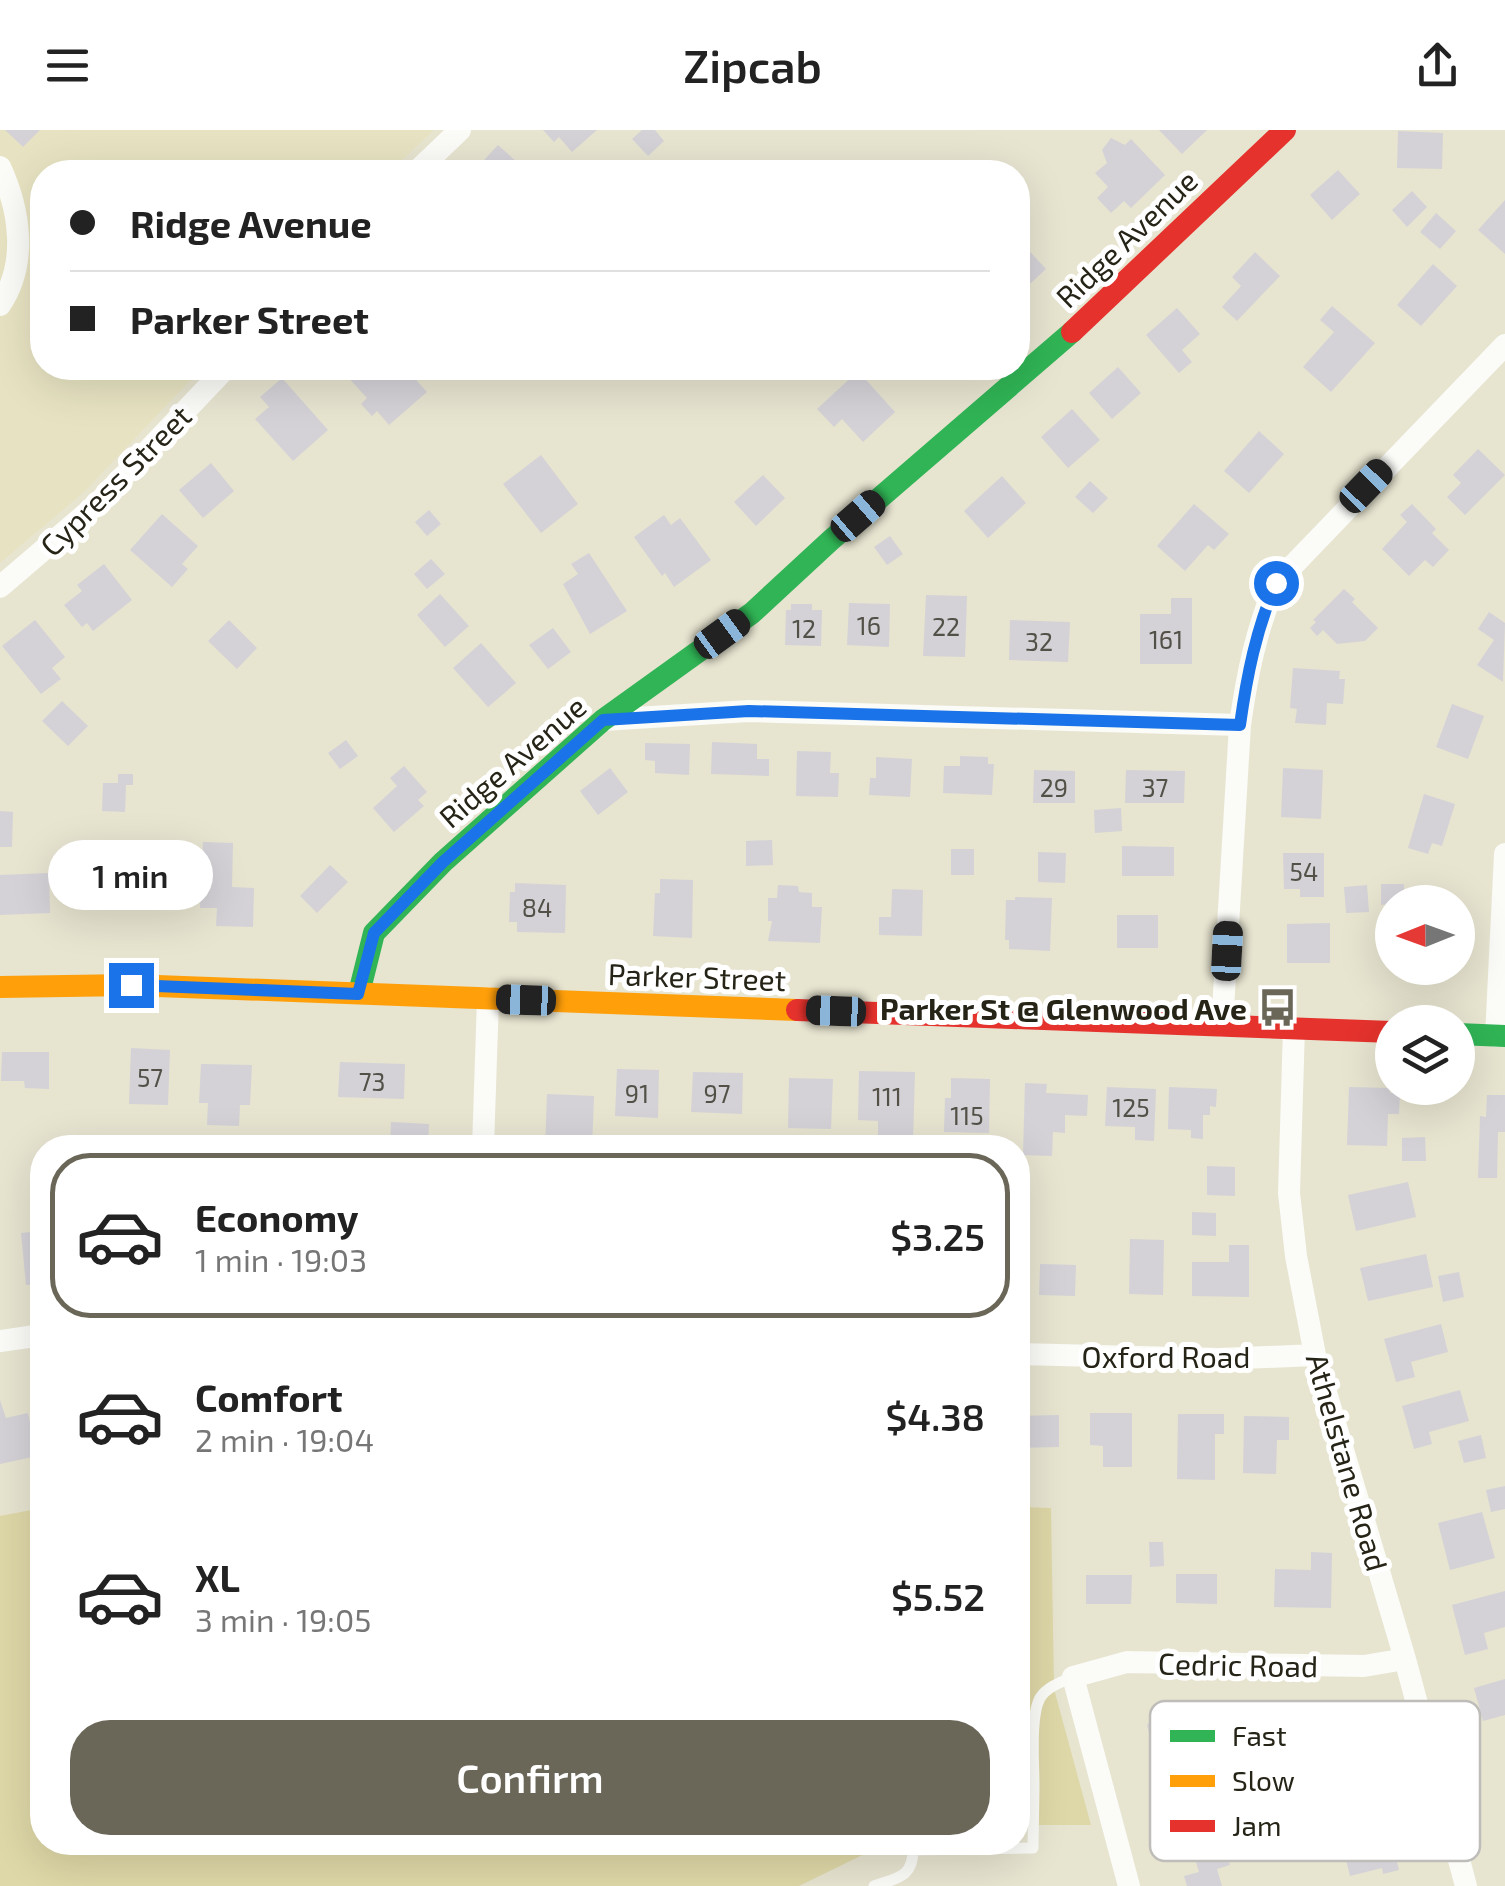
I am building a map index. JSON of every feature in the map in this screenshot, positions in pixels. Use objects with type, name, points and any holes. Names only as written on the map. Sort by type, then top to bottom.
[{"type":"main road","name":"Ridge Avenue","points":[[1030,371],[1255,154],[1285,130]]},
{"type":"main road","name":"Ridge Avenue","points":[[358,994],[374,933],[443,862],[603,720],[752,613],[831,540],[1019,380]]},
{"type":"main road","name":"Parker Street","points":[[0,987],[131,985],[1375,1031]]},
{"type":"main road","points":[[1475,1035],[1500,1036]]},
{"type":"street","points":[[429,160],[460,130]]},
{"type":"street","points":[[0,167],[13,202],[18,237],[14,281],[0,305]]},
{"type":"street","points":[[1222,1026],[1240,725],[1249,661],[1276,583],[1505,346]]},
{"type":"street","name":"Cypress Street","points":[[0,587],[96,506],[215,380]]},
{"type":"street","points":[[603,720],[749,711],[1240,725]]},
{"type":"street","points":[[1500,1036],[1505,854]]},
{"type":"street","points":[[483,1135],[488,998]]},
{"type":"street","name":"Athelstane Road","points":[[1294,1028],[1289,1192],[1296,1256],[1316,1355],[1416,1701]]},
{"type":"street","points":[[0,1340],[30,1336]]},
{"type":"street","name":"Oxford Road","points":[[1030,1354],[1220,1359],[1316,1355]]},
{"type":"street","name":"Cedric Road","points":[[1073,1677],[1127,1662],[1364,1666],[1405,1659]]},
{"type":"street","points":[[1073,1677],[1129,1886]]},
{"type":"street","name":"Athelstane Road","points":[[1459,1861],[1466,1886]]},
{"type":"lane","points":[[1030,1848],[1037,1707],[1050,1688],[1073,1677]]},
{"type":"lane","points":[[874,1886],[907,1874],[913,1855]]},
{"type":"shaded area","points":[[0,130],[434,130],[402,160],[30,160],[30,380],[191,380],[84,492],[0,563]]},
{"type":"shaded area","points":[[1030,1507],[1051,1508],[1054,1689],[1091,1825],[1030,1825]]},
{"type":"shaded area","points":[[30,1510],[30,1855],[862,1855],[799,1886],[0,1886],[0,1516]]},
{"type":"building","points":[[5,130],[40,130],[23,147]]},
{"type":"building","points":[[543,130],[597,130],[572,152],[559,137],[554,142]]},
{"type":"building","points":[[642,130],[655,130],[664,141],[648,156],[632,139]]},
{"type":"building","points":[[1159,130],[1207,130],[1182,154]]},
{"type":"building","points":[[1398,131],[1443,133],[1442,169],[1397,168]]},
{"type":"building","points":[[1111,138],[1125,145],[1131,139],[1165,175],[1131,208],[1124,201],[1111,213],[1097,198],[1108,187],[1095,173],[1107,163],[1102,150]]},
{"type":"building","points":[[498,145],[515,160],[484,160]]},
{"type":"building","points":[[1338,170],[1360,194],[1332,220],[1310,195]]},
{"type":"building","points":[[1412,191],[1427,207],[1407,227],[1392,210]]},
{"type":"building","points":[[1505,200],[1505,254],[1478,230]]},
{"type":"building","points":[[1436,213],[1456,231],[1440,249],[1420,232]]},
{"type":"building","points":[[1030,252],[1046,269],[1030,284]]},
{"type":"building","points":[[1255,252],[1280,276],[1237,321],[1222,307],[1241,286],[1232,277]]},
{"type":"building","points":[[1433,264],[1457,286],[1421,326],[1397,305]]},
{"type":"building","points":[[1332,306],[1375,343],[1331,392],[1303,367],[1334,332],[1320,320]]},
{"type":"building","points":[[1177,308],[1200,334],[1182,350],[1192,362],[1179,373],[1146,335]]},
{"type":"building","points":[[1118,367],[1141,393],[1112,419],[1089,393]]},
{"type":"building","points":[[284,380],[328,430],[293,461],[255,419],[269,407],[260,397]]},
{"type":"building","points":[[350,380],[416,380],[427,392],[389,425],[377,411],[372,416],[361,404],[367,398]]},
{"type":"building","points":[[848,380],[866,380],[895,412],[863,442],[842,419],[834,427],[817,409]]},
{"type":"building","points":[[1072,409],[1100,440],[1068,468],[1041,437]]},
{"type":"building","points":[[1259,431],[1284,454],[1249,493],[1224,471]]},
{"type":"building","points":[[1478,449],[1505,475],[1465,515],[1447,497],[1461,483],[1453,475]]},
{"type":"building","points":[[541,455],[578,504],[541,533],[503,484]]},
{"type":"building","points":[[211,463],[234,491],[203,518],[179,490]]},
{"type":"building","points":[[763,475],[785,498],[756,526],[734,502]]},
{"type":"building","points":[[1002,476],[1026,503],[988,538],[964,511]]},
{"type":"building","points":[[1090,481],[1108,498],[1093,513],[1075,497]]},
{"type":"building","points":[[1194,504],[1229,534],[1214,550],[1208,545],[1185,571],[1157,546]]},
{"type":"building","points":[[1412,504],[1436,529],[1432,533],[1449,550],[1433,567],[1425,560],[1409,576],[1382,549],[1407,522],[1400,515]]},
{"type":"building","points":[[429,510],[441,524],[427,536],[415,522]]},
{"type":"building","points":[[162,514],[198,546],[182,564],[188,569],[172,587],[130,550]]},
{"type":"building","points":[[664,515],[671,525],[680,518],[711,560],[674,587],[634,537]]},
{"type":"building","points":[[890,536],[903,554],[887,565],[874,547]]},
{"type":"building","points":[[589,553],[627,611],[590,634],[563,584],[578,574],[571,564]]},
{"type":"building","points":[[431,559],[445,574],[427,589],[414,574]]},
{"type":"building","points":[[104,564],[132,600],[93,631],[87,623],[82,627],[64,605],[82,591],[77,585]]},
{"type":"building","points":[[1344,589],[1378,628],[1365,641],[1337,644],[1323,630],[1317,636],[1310,628]]},
{"type":"building","points":[[440,594],[469,626],[445,647],[417,615]]},
{"type":"building","points":[[926,595],[967,596],[965,657],[923,656]]},
{"type":"building","points":[[1171,598],[1192,598],[1192,664],[1140,664],[1140,614],[1171,614]]},
{"type":"building","points":[[849,603],[890,604],[889,647],[847,645]]},
{"type":"building","points":[[791,604],[812,604],[812,610],[822,610],[821,646],[785,645],[786,610],[791,610]]},
{"type":"building","points":[[1489,612],[1505,623],[1503,682],[1477,665],[1494,640],[1478,629]]},
{"type":"building","points":[[35,620],[65,657],[52,668],[61,679],[41,694],[2,646]]},
{"type":"building","points":[[229,620],[257,648],[237,669],[208,641]]},
{"type":"building","points":[[1010,620],[1070,622],[1068,662],[1009,660]]},
{"type":"building","points":[[553,628],[571,652],[548,669],[529,645]]},
{"type":"building","points":[[481,643],[516,683],[488,707],[453,668]]},
{"type":"building","points":[[1293,668],[1340,671],[1339,679],[1345,679],[1343,704],[1327,703],[1326,725],[1295,723],[1297,709],[1290,708]]},
{"type":"building","points":[[62,701],[88,726],[68,746],[42,721]]},
{"type":"building","points":[[1452,704],[1484,716],[1468,759],[1436,747]]},
{"type":"building","points":[[346,740],[358,756],[340,769],[328,753]]},
{"type":"building","points":[[712,742],[757,744],[757,759],[769,759],[769,776],[711,774]]},
{"type":"building","points":[[645,743],[690,744],[689,775],[655,773],[655,761],[645,760]]},
{"type":"building","points":[[797,751],[831,752],[830,773],[839,773],[838,797],[796,796]]},
{"type":"building","points":[[960,756],[988,757],[988,764],[994,764],[992,795],[943,793],[944,766],[960,766]]},
{"type":"building","points":[[876,757],[912,759],[910,797],[869,795],[870,778],[876,778]]},
{"type":"building","points":[[404,766],[427,792],[418,800],[424,806],[394,832],[373,808],[397,786],[390,778]]},
{"type":"building","points":[[610,768],[628,792],[598,815],[580,791]]},
{"type":"building","points":[[1283,768],[1323,770],[1321,819],[1281,817]]},
{"type":"building","points":[[1034,770],[1075,771],[1075,803],[1033,803]]},
{"type":"building","points":[[1126,770],[1185,771],[1184,803],[1125,803]]},
{"type":"building","points":[[118,774],[133,774],[133,785],[126,785],[125,812],[102,811],[103,783],[118,783]]},
{"type":"building","points":[[1424,794],[1455,804],[1442,846],[1432,843],[1428,854],[1408,848]]},
{"type":"building","points":[[1121,808],[1122,831],[1095,833],[1094,810]]},
{"type":"building","points":[[0,811],[13,812],[12,847],[0,847]]},
{"type":"building","points":[[772,840],[773,865],[746,866],[746,841]]},
{"type":"building","points":[[203,842],[233,843],[232,887],[254,888],[253,927],[216,926],[217,908],[200,908]]},
{"type":"building","points":[[1122,846],[1174,847],[1174,876],[1122,876]]},
{"type":"building","points":[[951,849],[974,849],[974,875],[951,875]]},
{"type":"building","points":[[1038,852],[1066,853],[1065,883],[1038,882]]},
{"type":"building","points":[[1283,853],[1324,853],[1324,897],[1300,897],[1300,889],[1284,889]]},
{"type":"building","points":[[330,865],[348,882],[317,913],[300,896]]},
{"type":"building","points":[[99,870],[152,871],[152,906],[99,905]]},
{"type":"building","points":[[49,873],[50,913],[0,915],[0,875]]},
{"type":"building","points":[[660,879],[693,880],[692,938],[653,936],[655,893],[660,893]]},
{"type":"building","points":[[515,883],[566,885],[565,933],[517,932],[517,922],[509,922],[510,892],[515,892]]},
{"type":"building","points":[[778,885],[798,886],[799,892],[812,893],[812,907],[822,907],[820,943],[768,941],[772,921],[768,921],[768,898],[777,898]]},
{"type":"building","points":[[1367,885],[1369,912],[1346,913],[1344,887]]},
{"type":"building","points":[[892,889],[923,890],[922,936],[879,935],[879,917],[891,917]]},
{"type":"building","points":[[1052,898],[1050,951],[1009,949],[1009,940],[1005,940],[1006,900]]},
{"type":"building","points":[[1117,915],[1158,915],[1158,948],[1117,948]]},
{"type":"building","points":[[1330,923],[1330,963],[1287,963],[1287,924]]},
{"type":"building","points":[[131,1048],[170,1050],[168,1105],[129,1104]]},
{"type":"building","points":[[2,1052],[49,1052],[49,1089],[25,1088],[24,1081],[1,1081]]},
{"type":"building","points":[[340,1062],[405,1064],[404,1099],[338,1097]]},
{"type":"building","points":[[201,1064],[252,1065],[250,1105],[240,1105],[239,1126],[207,1125],[208,1103],[199,1103]]},
{"type":"building","points":[[617,1069],[659,1070],[658,1118],[615,1116]]},
{"type":"building","points":[[859,1071],[915,1072],[913,1135],[878,1135],[878,1121],[858,1120]]},
{"type":"building","points":[[693,1072],[743,1073],[742,1114],[691,1112]]},
{"type":"building","points":[[789,1078],[833,1079],[831,1129],[788,1128]]},
{"type":"building","points":[[951,1078],[990,1079],[989,1133],[944,1132],[945,1098],[951,1098]]},
{"type":"building","points":[[1025,1083],[1047,1084],[1046,1093],[1088,1095],[1087,1116],[1065,1115],[1065,1133],[1053,1132],[1052,1156],[1030,1155],[1030,1135],[1024,1135]]},
{"type":"building","points":[[1107,1087],[1156,1089],[1154,1141],[1135,1140],[1135,1127],[1105,1126]]},
{"type":"building","points":[[1169,1087],[1217,1089],[1216,1107],[1210,1106],[1210,1115],[1203,1115],[1203,1139],[1191,1138],[1191,1130],[1168,1129]]},
{"type":"building","points":[[1349,1087],[1375,1088],[1375,1105],[1399,1105],[1399,1114],[1388,1114],[1387,1146],[1347,1145]]},
{"type":"building","points":[[547,1094],[594,1096],[592,1135],[545,1135]]},
{"type":"building","points":[[1487,1095],[1505,1095],[1505,1132],[1498,1132],[1497,1178],[1478,1178],[1480,1116],[1486,1117]]},
{"type":"building","points":[[391,1122],[429,1124],[429,1135],[390,1135]]},
{"type":"building","points":[[1425,1137],[1426,1161],[1402,1161],[1402,1138]]},
{"type":"building","points":[[1207,1166],[1235,1167],[1235,1196],[1207,1195]]},
{"type":"building","points":[[1408,1182],[1416,1217],[1356,1231],[1348,1195]]},
{"type":"building","points":[[1192,1212],[1216,1213],[1216,1236],[1192,1235]]},
{"type":"building","points":[[30,1232],[30,1285],[26,1285],[21,1233]]},
{"type":"building","points":[[1130,1239],[1164,1240],[1163,1295],[1129,1294]]},
{"type":"building","points":[[1229,1245],[1249,1245],[1249,1297],[1192,1296],[1192,1262],[1229,1262]]},
{"type":"building","points":[[1426,1254],[1433,1287],[1368,1301],[1360,1268]]},
{"type":"building","points":[[1040,1264],[1076,1265],[1075,1296],[1039,1295]]},
{"type":"building","points":[[1459,1272],[1464,1297],[1443,1302],[1438,1276]]},
{"type":"building","points":[[1441,1324],[1448,1352],[1411,1362],[1415,1377],[1396,1382],[1384,1339]]},
{"type":"building","points":[[1460,1390],[1469,1421],[1429,1432],[1432,1444],[1414,1449],[1402,1406]]},
{"type":"building","points":[[0,1400],[6,1418],[28,1413],[30,1458],[0,1464]]},
{"type":"building","points":[[1090,1413],[1132,1413],[1132,1467],[1103,1467],[1103,1446],[1090,1445]]},
{"type":"building","points":[[1178,1414],[1224,1414],[1224,1434],[1215,1434],[1215,1480],[1177,1479]]},
{"type":"building","points":[[1059,1415],[1059,1447],[1030,1448],[1030,1416]]},
{"type":"building","points":[[1244,1416],[1289,1417],[1289,1440],[1277,1440],[1276,1474],[1243,1473]]},
{"type":"building","points":[[1481,1435],[1486,1458],[1464,1463],[1458,1441]]},
{"type":"building","points":[[1505,1486],[1505,1509],[1491,1512],[1486,1490]]},
{"type":"building","points":[[1482,1512],[1495,1558],[1450,1570],[1438,1523]]},
{"type":"building","points":[[1149,1542],[1163,1542],[1164,1566],[1150,1567]]},
{"type":"building","points":[[1311,1552],[1332,1553],[1331,1608],[1274,1607],[1275,1569],[1311,1570]]},
{"type":"building","points":[[1176,1574],[1217,1574],[1217,1604],[1176,1603]]},
{"type":"building","points":[[1086,1575],[1132,1575],[1131,1604],[1086,1604]]},
{"type":"building","points":[[1505,1591],[1505,1627],[1484,1633],[1488,1649],[1465,1655],[1452,1605]]},
{"type":"building","points":[[1505,1679],[1505,1715],[1483,1721],[1474,1688]]},
{"type":"building","points":[[1196,1861],[1229,1861],[1230,1865],[1217,1869],[1222,1886],[1187,1886],[1184,1876],[1199,1872]]},
{"type":"building","points":[[1346,1861],[1397,1861],[1399,1870],[1383,1874],[1382,1868],[1350,1876]]},
{"type":"traffic: fast","points":[[1030,368],[1072,332]]},
{"type":"traffic: fast","points":[[359,993],[374,933],[443,862],[603,720],[752,613],[1016,380]]},
{"type":"traffic: fast","points":[[1475,1035],[1505,1036]]},
{"type":"traffic: slow","points":[[0,987],[131,985],[797,1010]]},
{"type":"traffic: jam","points":[[1072,332],[1285,130]]},
{"type":"traffic: jam","points":[[797,1010],[1375,1031]]},
{"type":"place","name":"Parker St @ Glenwood Ave","points":[[1277,1008]]},
{"type":"route","points":[[131,985],[358,994],[374,933],[443,862],[603,720],[749,711],[1240,725],[1249,661],[1276,583]]}]
